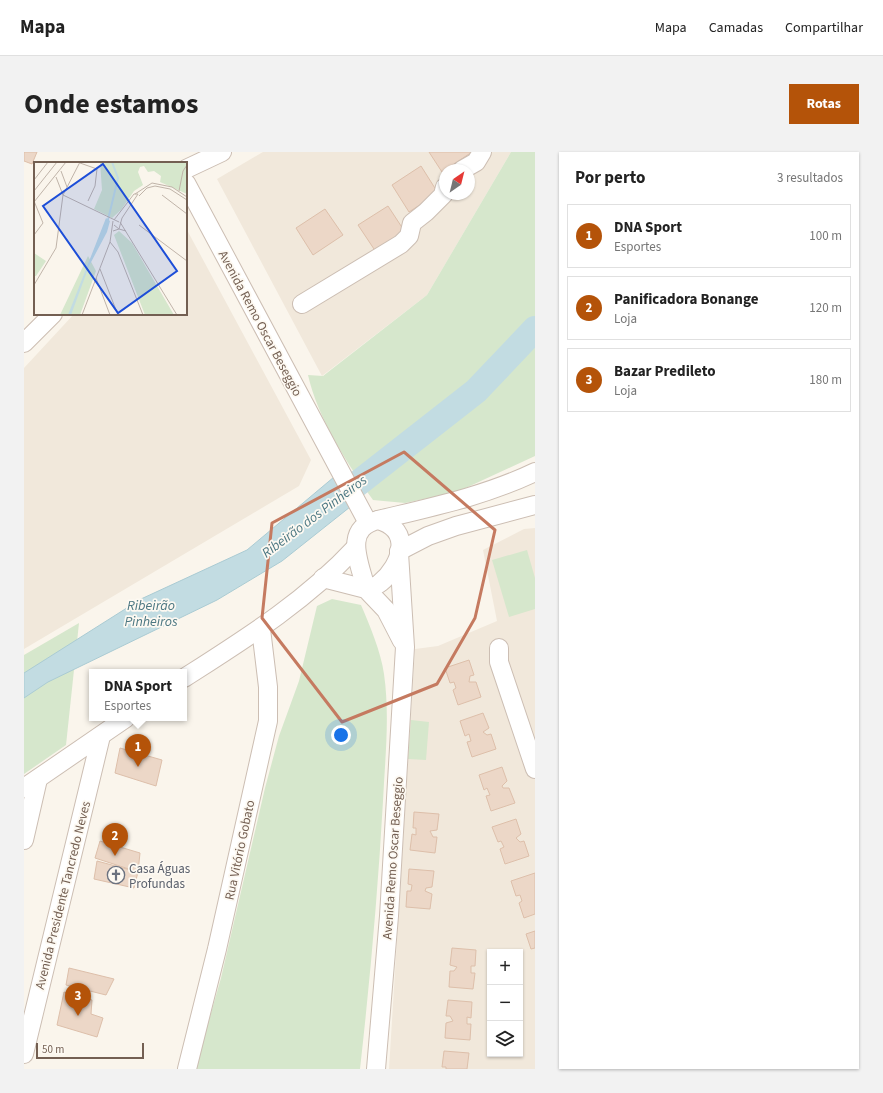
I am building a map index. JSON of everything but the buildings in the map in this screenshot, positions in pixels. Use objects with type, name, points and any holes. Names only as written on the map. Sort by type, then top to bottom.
[{"type":"street","points":[[185,162],[190,152]]},
{"type":"street","points":[[187,169],[222,152]]},
{"type":"street","points":[[472,164],[476,162],[482,152]]},
{"type":"street","name":"Avenida Remo Oscar Beseggio","points":[[187,185],[358,504],[373,521],[389,523],[397,530],[401,540],[399,552],[405,647],[389,916],[376,1069]]},
{"type":"street","points":[[302,304],[401,244],[409,236],[412,223],[439,199]]},
{"type":"street","points":[[24,343],[52,315]]},
{"type":"street","points":[[405,647],[386,610],[366,589],[356,547],[356,537],[360,529],[373,521],[473,497],[502,487],[535,472]]},
{"type":"street","points":[[323,578],[366,589],[380,584],[394,567],[399,552],[428,536],[456,526],[535,505]]},
{"type":"street","points":[[187,676],[261,629],[323,578],[356,547]]},
{"type":"street","name":"Rua Vitório Gobato","points":[[187,1069],[217,949],[268,721],[268,687],[261,629]]},
{"type":"street","points":[[499,648],[499,662],[535,769]]},
{"type":"street","points":[[24,840],[31,784],[122,721]]},
{"type":"street","name":"Avenida Presidente Tancredo Neves","points":[[24,1054],[101,736]]},
{"type":"highlighted area","points":[[404,452],[495,530],[475,618],[437,684],[342,722],[262,618],[272,523]]},
{"type":"shaded area","points":[[263,152],[511,152],[427,295],[322,376],[217,179]]},
{"type":"shaded area","points":[[187,230],[311,460],[299,486],[24,649],[24,368],[73,315],[187,315]]},
{"type":"shaded area","points":[[535,528],[535,1069],[389,1069],[415,649],[438,646],[497,621],[483,550],[524,529]]},
{"type":"green space","points":[[511,152],[535,152],[535,456],[457,492],[405,503],[373,500],[334,440],[319,408],[308,375],[323,376],[427,295]]},
{"type":"green space","points":[[527,550],[535,578],[535,609],[509,617],[492,560]]},
{"type":"green space","points":[[332,599],[361,605],[378,648],[384,674],[387,706],[379,868],[360,1069],[195,1069],[221,978],[265,788],[279,736],[299,681],[317,606]]},
{"type":"green space","points":[[79,623],[66,745],[24,774],[24,655]]},
{"type":"green space","points":[[411,720],[429,722],[426,760],[408,759]]},
{"type":"water","name":"Ribeirão Pinheiros","points":[[334,477],[350,507],[282,561],[217,600],[48,682],[24,698],[24,673],[141,599],[247,550]]},
{"type":"waterway","name":"Ribeirão dos Pinheiros","points":[[329,506],[476,391],[535,329]]},
{"type":"place","name":"DNA Sport","points":[[138,767]]},
{"type":"place","name":"Panificadora Bonange","points":[[115,856]]},
{"type":"place","name":"Casa Águas Profundas","points":[[116,875]]},
{"type":"place","name":"Bazar Predileto","points":[[78,1016]]}]
